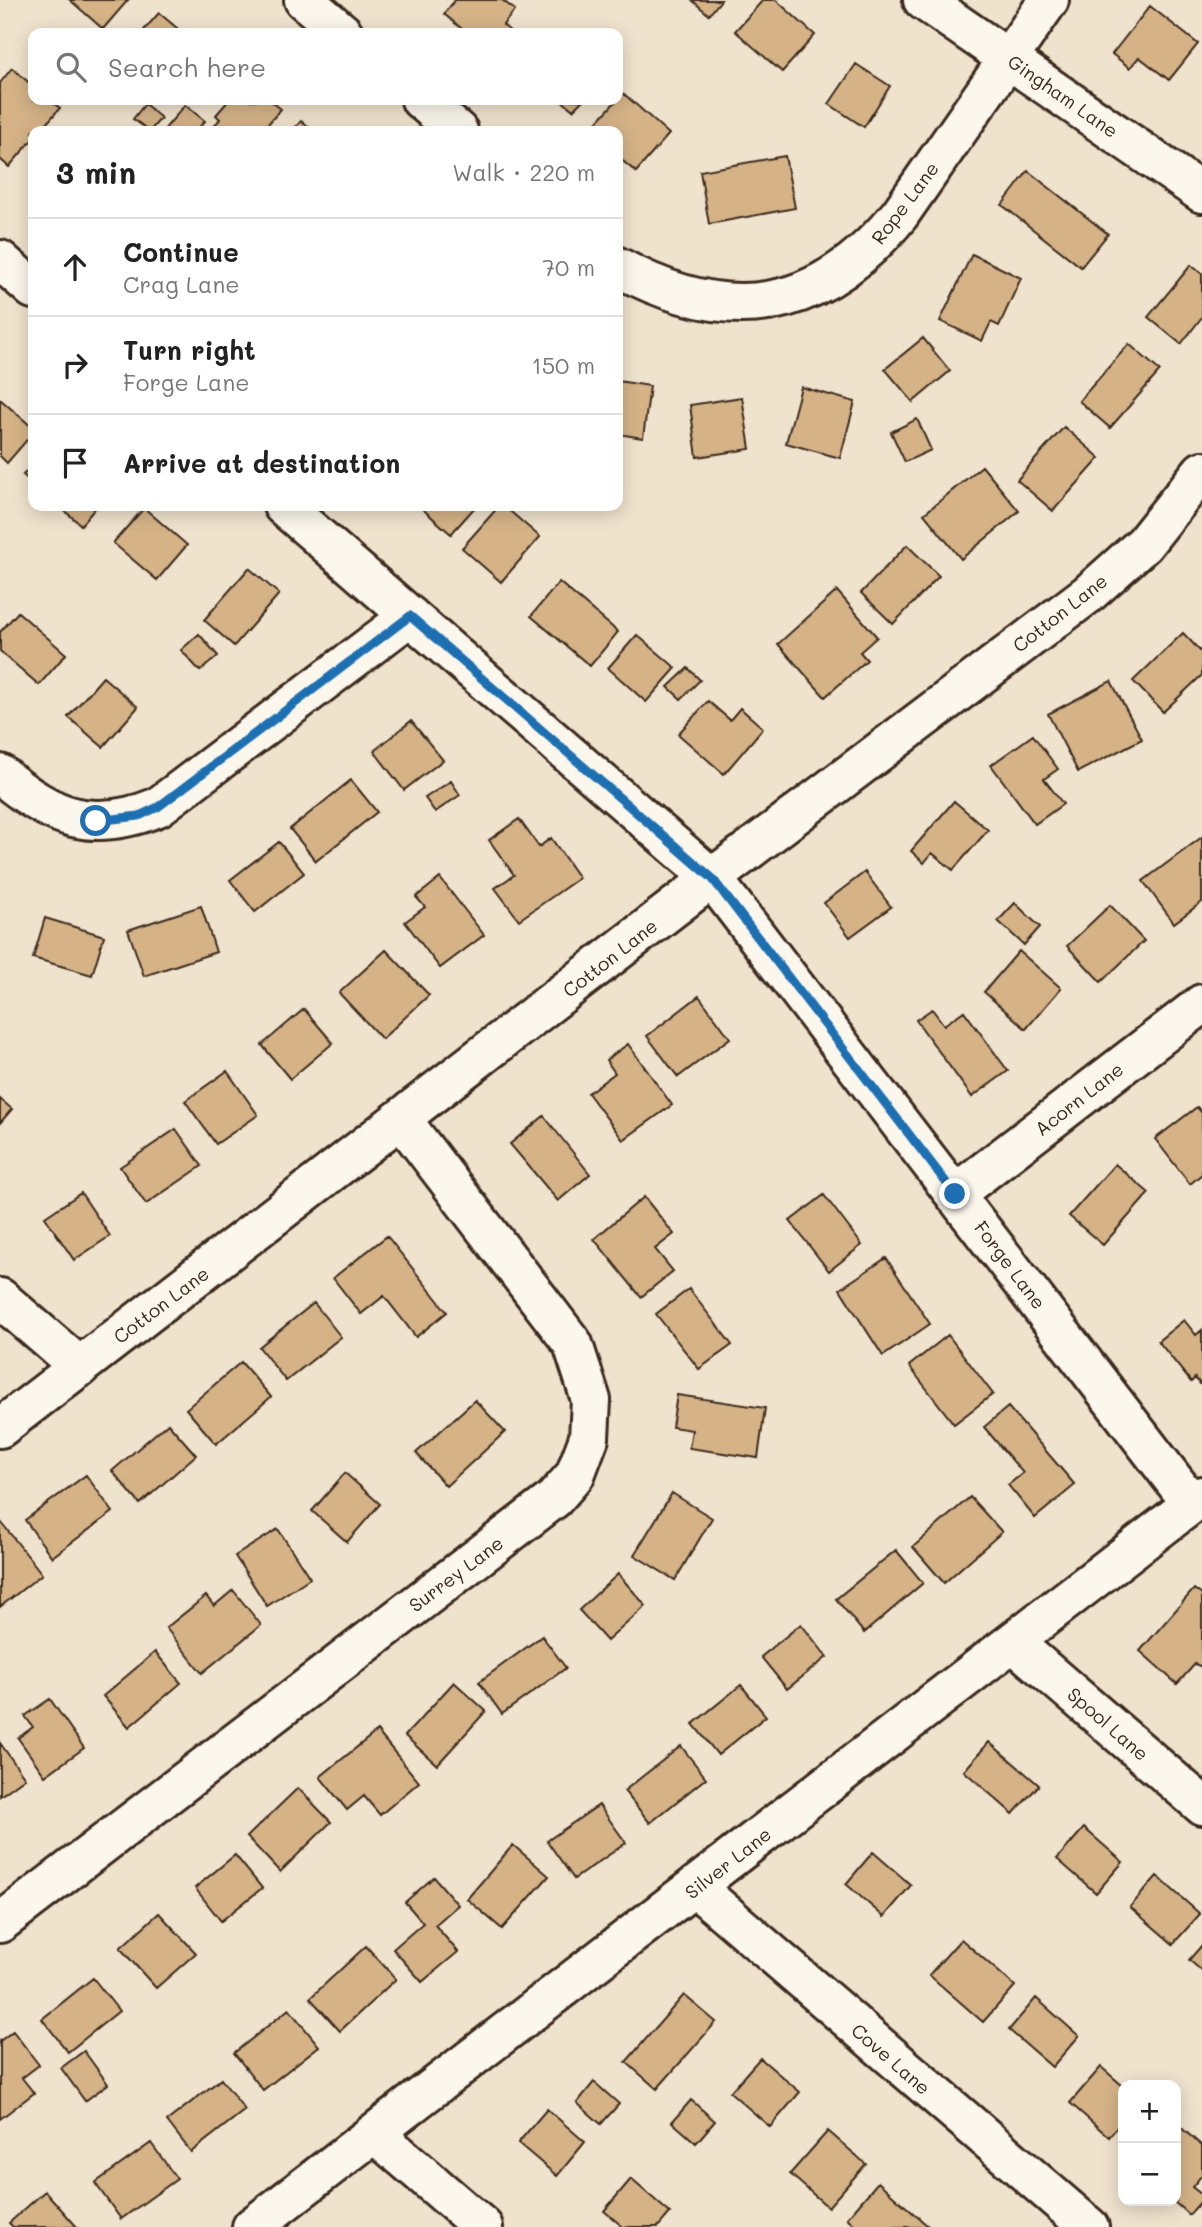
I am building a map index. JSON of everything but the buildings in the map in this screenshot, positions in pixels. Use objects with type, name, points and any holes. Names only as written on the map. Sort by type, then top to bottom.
[{"type":"street","points":[[304,0],[337,28]]},
{"type":"street","name":"Gingham Lane","points":[[923,0],[1202,193]]},
{"type":"street","name":"Rope Lane","points":[[623,270],[658,289],[732,305],[793,296],[831,280],[876,244],[900,214],[1049,0]]},
{"type":"street","points":[[427,105],[452,126]]},
{"type":"street","points":[[0,260],[28,285]]},
{"type":"street","name":"Cotton Lane","points":[[0,1428],[712,878],[1088,594],[1144,544],[1202,471]]},
{"type":"street","name":"Forge Lane","points":[[289,511],[712,878],[955,1194],[1197,1500]]},
{"type":"street","points":[[0,774],[32,801],[57,813],[96,821],[139,816],[158,807],[410,616]]},
{"type":"street","name":"Acorn Lane","points":[[955,1194],[1202,1003]]},
{"type":"street","name":"Surrey Lane","points":[[0,1923],[554,1499],[575,1475],[589,1437],[591,1399],[573,1344],[402,1120]]},
{"type":"street","points":[[0,1298],[80,1367]]},
{"type":"street","name":"Silver Lane","points":[[252,2227],[1197,1500]]},
{"type":"street","name":"Spool Lane","points":[[1014,1643],[1202,1805]]},
{"type":"street","name":"Cove Lane","points":[[696,1888],[1089,2227]]},
{"type":"street","points":[[374,2133],[483,2227]]},
{"type":"route","points":[[96,821],[139,816],[158,807],[410,616],[712,878],[955,1194]]}]
